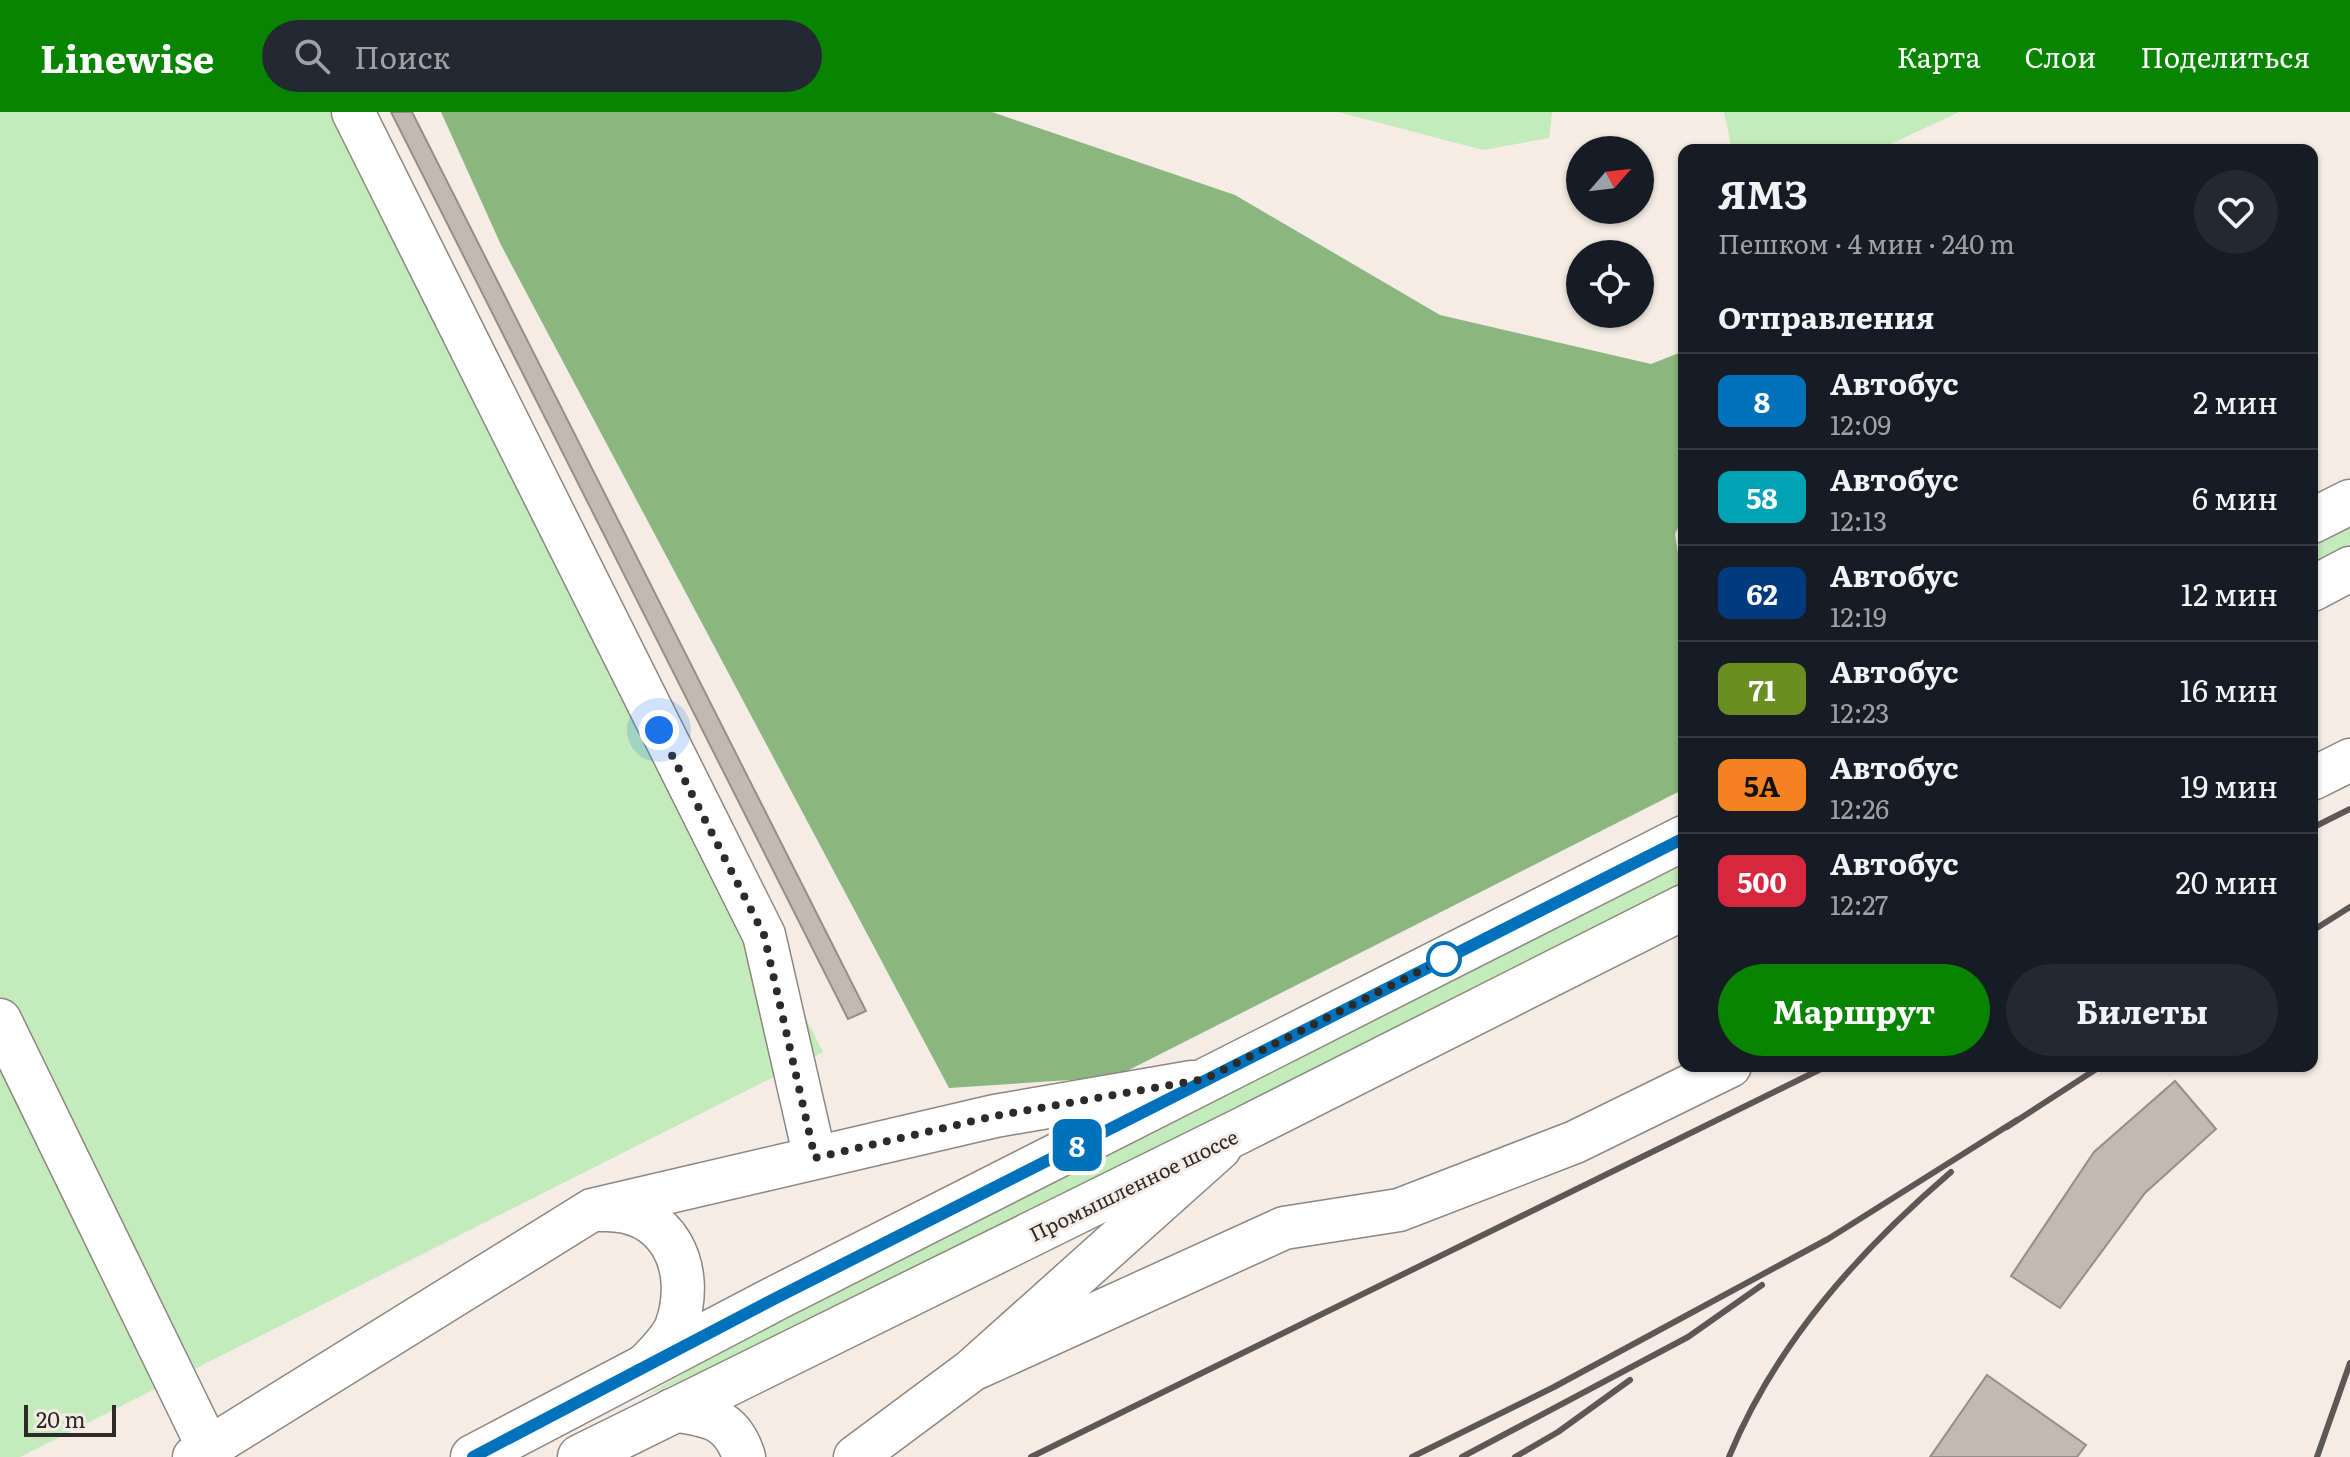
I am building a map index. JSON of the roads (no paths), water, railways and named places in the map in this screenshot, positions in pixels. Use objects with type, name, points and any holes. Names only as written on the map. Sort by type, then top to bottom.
[{"type":"main road","points":[[2318,518],[2350,502]]},
{"type":"main road","points":[[2318,586],[2350,569]]},
{"type":"main road","points":[[473,1457],[1205,1079],[1678,841]]},
{"type":"main road","name":"Промышленное шоссе","points":[[580,1457],[1238,1132],[1678,910]]},
{"type":"street","points":[[353,112],[764,935],[815,1158]]},
{"type":"street","points":[[2318,776],[2350,760]]},
{"type":"street","points":[[0,1020],[201,1452],[592,1210],[995,1116],[1205,1079]]},
{"type":"street","points":[[972,1370],[1284,1228],[1399,1210],[1575,1142],[1718,1072]]},
{"type":"street","points":[[855,1457],[972,1370],[1238,1132]]},
{"type":"street","points":[[592,1210],[622,1209],[647,1220],[666,1237],[681,1261],[685,1288],[675,1330],[645,1366]]},
{"type":"street","points":[[672,1410],[714,1416],[740,1443],[744,1457]]},
{"type":"railway","points":[[2318,825],[2350,809]]},
{"type":"railway","points":[[2318,927],[2350,907]]},
{"type":"railway","points":[[1031,1457],[1815,1072]]},
{"type":"railway","points":[[2007,1127],[2092,1072]]},
{"type":"railway","points":[[1412,1457],[1554,1387],[1828,1239],[2017,1120]]},
{"type":"railway","points":[[1729,1457],[1771,1375],[1823,1301],[1884,1234],[1951,1172]]},
{"type":"railway","points":[[1462,1457],[1688,1337],[1762,1285]]},
{"type":"railway","points":[[2317,1457],[2350,1363]]},
{"type":"railway","points":[[1515,1457],[1558,1432],[1630,1380]]}]
